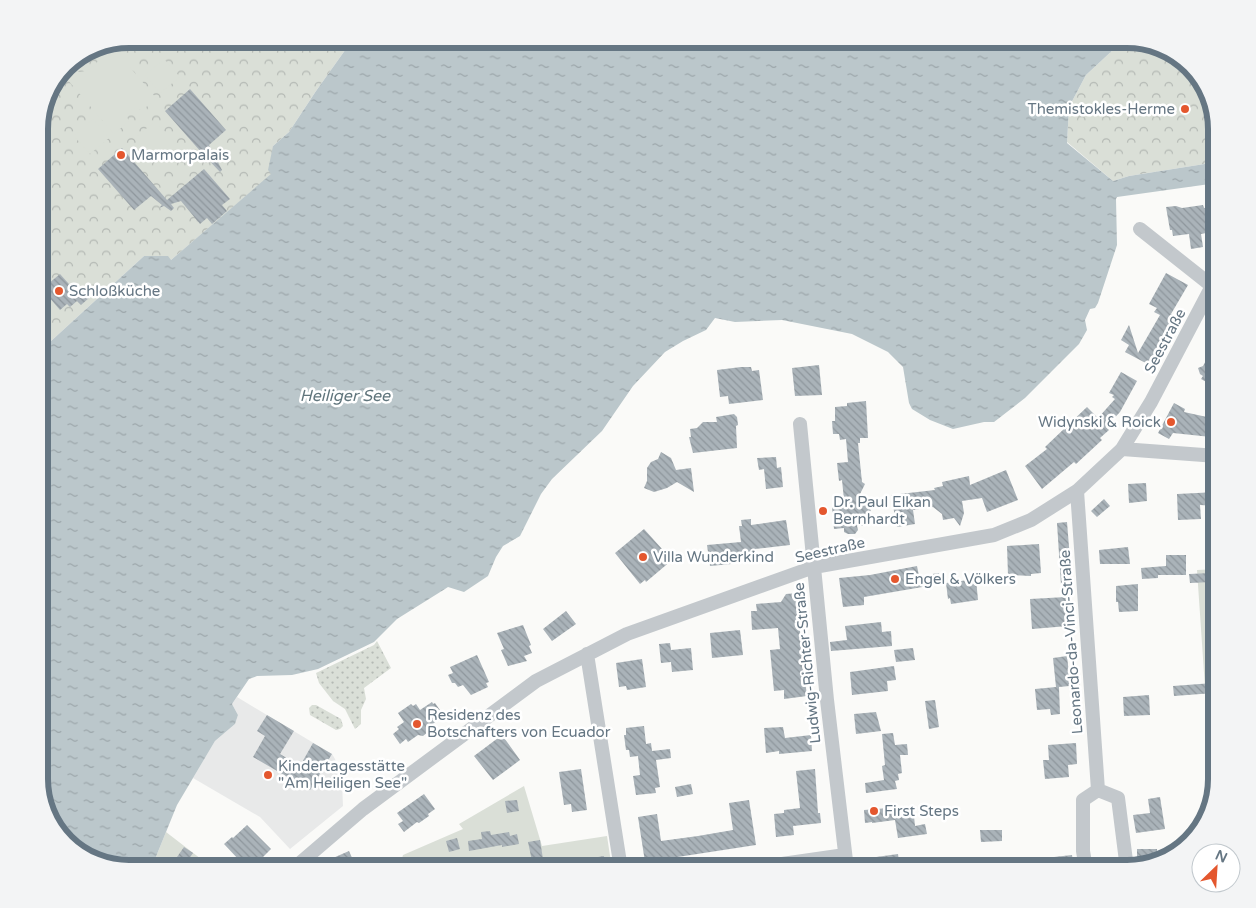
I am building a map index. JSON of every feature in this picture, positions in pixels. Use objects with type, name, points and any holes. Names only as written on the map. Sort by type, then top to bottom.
[{"type":"street","name":"Seestraße","points":[[1140,229],[1208,280]]},
{"type":"street","name":"Seestraße","points":[[304,860],[363,809],[536,681],[627,634],[814,567],[994,534],[1031,520],[1077,491],[1122,449],[1151,402],[1208,298]]},
{"type":"street","name":"Ludwig-Richter-Straße","points":[[800,424],[827,700],[845,860]]},
{"type":"street","points":[[1122,449],[1208,455]]},
{"type":"street","name":"Leonardo-da-Vinci-Straße","points":[[1077,491],[1098,790]]},
{"type":"street","points":[[587,654],[620,860]]},
{"type":"street","points":[[1084,860],[1083,800],[1098,790],[1118,798],[1125,860]]},
{"type":"street","points":[[806,860],[845,854]]},
{"type":"shaded area","name":"Kindertagesstätte \"Am Heiligen See\"","points":[[237,697],[332,754],[335,759],[342,783],[343,806],[290,849],[260,817],[193,778],[215,741],[235,724],[238,715],[232,704]]},
{"type":"green space","points":[[347,48],[289,132],[273,146],[272,174],[171,260],[144,256],[48,344],[48,123],[50,108],[64,79],[88,58],[113,49]]},
{"type":"green space","points":[[1138,48],[1153,52],[1177,64],[1192,79],[1200,93],[1207,113],[1208,163],[1129,176],[1113,181],[1067,142],[1069,107],[1086,75],[1114,49]]},
{"type":"green space","points":[[114,49],[157,99],[142,110],[135,108],[129,110],[127,117],[129,121],[114,134],[66,77],[72,70],[83,72],[89,70],[98,62],[101,53]]},
{"type":"green space","points":[[164,59],[180,77],[160,93],[145,75]]},
{"type":"green space","points":[[93,119],[109,138],[90,154],[74,136]]},
{"type":"green space","points":[[157,123],[180,148],[179,161],[171,169],[158,167],[136,141],[137,136],[152,124]]},
{"type":"green space","points":[[1208,569],[1207,717],[1197,570]]},
{"type":"green space","points":[[377,641],[391,668],[364,688],[366,699],[361,710],[361,724],[355,729],[345,709],[333,701],[319,683],[316,673],[374,645]]},
{"type":"green space","points":[[312,705],[316,705],[341,719],[343,726],[336,730],[310,715],[309,708]]},
{"type":"green space","points":[[524,786],[542,846],[607,836],[611,860],[402,860],[403,855],[463,829],[459,824]]},
{"type":"green space","points":[[166,832],[202,860],[155,860]]},
{"type":"water","name":"Heiliger See","points":[[347,48],[1122,48],[1114,49],[1086,75],[1069,107],[1067,143],[1113,181],[1129,176],[1208,163],[1208,184],[1117,197],[1117,245],[1098,303],[1095,308],[1090,309],[1085,320],[1087,330],[1079,344],[1025,398],[994,422],[984,422],[953,429],[930,420],[912,409],[909,403],[903,367],[888,352],[852,334],[782,320],[735,322],[715,318],[706,330],[665,352],[633,386],[602,431],[552,479],[541,494],[520,536],[503,546],[488,576],[464,592],[448,587],[397,619],[374,642],[318,669],[292,675],[257,676],[249,679],[232,704],[238,715],[235,724],[215,741],[177,805],[155,860],[113,859],[93,852],[79,844],[68,833],[58,820],[50,800],[48,785],[48,344],[144,256],[168,256],[171,260],[271,174],[268,170],[273,146],[289,132]]},
{"type":"building","points":[[190,89],[226,130],[209,145],[222,170],[220,172],[165,111]]},
{"type":"building","name":"Marmorpalais","points":[[122,148],[167,200],[204,169],[230,199],[222,205],[227,211],[212,224],[207,218],[200,224],[181,201],[171,204],[174,208],[171,211],[164,206],[159,208],[162,205],[151,196],[134,210],[98,169]]},
{"type":"building","points":[[1203,205],[1204,208],[1208,207],[1208,233],[1201,234],[1203,247],[1191,249],[1189,234],[1173,236],[1172,230],[1170,230],[1166,207],[1176,206],[1182,208]]},
{"type":"building","points":[[1166,273],[1188,285],[1171,314],[1175,316],[1158,346],[1162,356],[1155,368],[1125,352],[1129,345],[1121,340],[1129,325],[1138,353],[1160,315],[1154,312],[1157,308],[1149,304]]},
{"type":"building","name":"Schloßküche","points":[[60,274],[77,293],[81,289],[89,298],[81,305],[77,301],[70,307],[67,304],[60,310],[48,296],[48,284]]},
{"type":"building","points":[[1208,357],[1208,383],[1201,379],[1203,376],[1198,368],[1203,366]]},
{"type":"building","points":[[819,365],[822,395],[795,396],[792,368]]},
{"type":"building","points":[[751,367],[752,371],[759,370],[763,400],[729,404],[728,396],[720,397],[717,370]]},
{"type":"building","points":[[1121,372],[1137,381],[1120,412],[1106,427],[1109,430],[1100,438],[1102,440],[1076,464],[1074,462],[1042,489],[1025,466],[1047,449],[1045,447],[1087,407],[1098,418],[1115,399],[1112,397],[1114,395],[1109,393]]},
{"type":"building","points":[[866,401],[868,438],[860,438],[860,443],[858,443],[862,482],[865,484],[858,498],[869,497],[871,515],[866,516],[867,525],[857,526],[858,530],[855,534],[848,534],[844,532],[844,528],[834,529],[832,506],[842,505],[841,500],[844,500],[842,480],[839,481],[837,463],[848,462],[846,439],[840,440],[839,434],[833,434],[832,421],[835,421],[835,407],[847,406],[847,403]]},
{"type":"building","points":[[1174,403],[1185,409],[1184,412],[1208,417],[1208,437],[1173,433],[1169,439],[1158,433]]},
{"type":"building","points":[[734,414],[737,417],[738,425],[736,426],[737,448],[693,453],[689,437],[691,437],[690,429],[697,428],[703,422],[717,422],[716,417]]},
{"type":"building","points":[[661,452],[671,458],[676,470],[691,468],[694,492],[677,482],[667,488],[654,492],[644,488],[647,481],[647,468],[651,462],[658,459]]},
{"type":"building","points":[[776,457],[777,468],[781,467],[783,487],[766,489],[764,469],[759,470],[757,458]]},
{"type":"building","points":[[1006,470],[1018,500],[987,512],[982,498],[962,501],[964,513],[960,526],[954,518],[943,520],[942,514],[933,507],[913,510],[915,524],[897,527],[891,495],[935,490],[934,488],[943,486],[942,482],[969,476],[970,485]]},
{"type":"building","points":[[1146,483],[1147,501],[1129,503],[1128,484]]},
{"type":"building","points":[[1208,492],[1208,505],[1200,505],[1201,519],[1178,520],[1177,494]]},
{"type":"building","points":[[1104,499],[1110,506],[1097,517],[1091,511]]},
{"type":"building","points":[[751,519],[751,525],[786,520],[790,545],[755,549],[756,552],[730,554],[731,564],[710,566],[707,545],[741,542],[739,526],[742,526],[741,520]]},
{"type":"building","points":[[1067,522],[1072,584],[1061,585],[1057,523]]},
{"type":"building","name":"Villa Wunderkind","points":[[644,529],[672,560],[646,582],[645,580],[640,584],[615,553]]},
{"type":"building","points":[[1039,544],[1041,573],[1031,574],[1031,576],[1008,575],[1007,546]]},
{"type":"building","points":[[1128,547],[1130,564],[1100,564],[1099,550]]},
{"type":"building","points":[[1166,555],[1186,555],[1186,575],[1158,575],[1158,578],[1142,579],[1141,568],[1166,566]]},
{"type":"building","points":[[917,566],[919,576],[939,573],[940,584],[864,597],[864,605],[843,607],[839,578],[870,575]]},
{"type":"building","points":[[1208,573],[1208,582],[1190,583],[1189,574]]},
{"type":"building","points":[[976,579],[978,600],[951,604],[950,598],[948,599],[946,583]]},
{"type":"building","points":[[1138,584],[1138,611],[1119,612],[1118,602],[1116,602],[1116,586]]},
{"type":"building","points":[[798,593],[803,662],[806,663],[807,672],[804,673],[807,696],[784,699],[784,690],[774,691],[770,650],[780,649],[778,628],[752,630],[751,611],[757,611],[756,604],[781,602],[786,594]]},
{"type":"building","points":[[1066,597],[1068,626],[1032,629],[1030,599]]},
{"type":"building","points":[[566,611],[576,624],[552,641],[543,629]]},
{"type":"building","points":[[881,622],[882,632],[891,631],[892,646],[831,651],[830,642],[847,640],[845,626]]},
{"type":"building","points":[[523,625],[532,653],[524,656],[527,661],[508,666],[501,650],[504,649],[497,633]]},
{"type":"building","points":[[740,630],[743,655],[712,658],[710,633]]},
{"type":"building","points":[[670,643],[671,650],[691,648],[693,670],[672,672],[671,662],[661,663],[659,644]]},
{"type":"building","points":[[913,648],[915,660],[896,662],[894,650]]},
{"type":"building","points":[[477,655],[489,682],[486,683],[488,687],[471,695],[463,685],[458,687],[455,683],[452,683],[448,675],[453,673],[450,667]]},
{"type":"building","points":[[1067,656],[1069,674],[1079,673],[1080,685],[1059,687],[1060,714],[1051,715],[1050,709],[1037,710],[1035,689],[1056,687],[1053,658]]},
{"type":"building","points":[[642,659],[646,687],[627,690],[626,686],[619,687],[616,663]]},
{"type":"building","points":[[894,666],[896,680],[887,681],[888,691],[852,695],[850,672]]},
{"type":"building","points":[[1208,683],[1208,693],[1174,696],[1173,686]]},
{"type":"building","points":[[1149,695],[1150,715],[1124,716],[1123,697]]},
{"type":"building","points":[[935,700],[939,727],[929,729],[925,701]]},
{"type":"building","name":"Residenz des Botschafters von Ecuador","points":[[432,702],[433,704],[435,703],[442,713],[436,718],[438,720],[430,726],[428,732],[423,736],[418,735],[408,742],[406,739],[400,744],[393,734],[399,729],[397,727],[404,722],[398,713],[411,704],[413,706],[416,704],[420,710]]},
{"type":"building","points":[[876,712],[881,731],[856,734],[854,714]]},
{"type":"building","points":[[267,715],[294,731],[280,754],[300,766],[313,743],[332,754],[310,790],[253,757],[265,736],[257,731]]},
{"type":"building","points":[[644,726],[646,744],[651,743],[652,751],[670,749],[671,758],[656,760],[660,787],[655,788],[656,793],[636,795],[633,776],[640,775],[638,756],[630,757],[629,750],[626,750],[624,735],[626,735],[626,728]]},
{"type":"building","points":[[783,727],[785,738],[811,735],[812,751],[779,754],[779,751],[766,753],[764,728]]},
{"type":"building","points":[[893,733],[895,745],[907,744],[908,755],[900,755],[902,773],[898,774],[899,780],[895,781],[897,789],[866,793],[865,783],[884,780],[882,766],[885,765],[882,734]]},
{"type":"building","points":[[502,735],[520,760],[493,780],[474,756]]},
{"type":"building","points":[[1076,743],[1077,764],[1068,765],[1069,777],[1045,779],[1043,760],[1049,760],[1048,745]]},
{"type":"building","points":[[581,769],[587,810],[572,812],[571,804],[564,805],[559,772]]},
{"type":"building","points":[[815,769],[818,813],[820,813],[821,823],[793,826],[794,835],[776,837],[774,814],[784,813],[784,810],[800,808],[796,771]]},
{"type":"building","points":[[691,784],[693,794],[677,797],[675,787]]},
{"type":"building","points":[[424,794],[435,809],[428,814],[429,816],[404,832],[398,824],[403,821],[397,813]]},
{"type":"building","points":[[1160,797],[1165,829],[1136,833],[1133,815],[1150,813],[1148,799]]},
{"type":"building","points":[[517,800],[519,811],[507,813],[505,801]]},
{"type":"building","points":[[749,800],[756,845],[658,860],[645,860],[638,817],[657,814],[661,841],[698,836],[733,830],[729,803]]},
{"type":"building","points":[[913,806],[915,826],[925,824],[927,834],[898,838],[895,820],[865,823],[864,810]]},
{"type":"building","points":[[247,825],[271,849],[260,860],[239,860],[224,844]]},
{"type":"building","points":[[980,830],[1002,830],[1002,841],[981,842]]},
{"type":"building","points":[[490,831],[491,835],[509,832],[510,836],[517,834],[519,844],[469,851],[468,841],[482,839],[481,832]]},
{"type":"building","points":[[457,838],[460,849],[449,852],[446,841]]},
{"type":"building","points":[[540,840],[543,859],[532,860],[528,842]]},
{"type":"building","points":[[184,847],[193,853],[188,860],[182,860],[177,857]]},
{"type":"building","points":[[1137,849],[1157,849],[1157,854],[1137,859]]},
{"type":"building","points":[[349,851],[353,860],[334,860],[333,858]]},
{"type":"building","points":[[898,854],[899,860],[869,860],[869,858]]},
{"type":"building","points":[[1072,855],[1073,860],[1045,860],[1045,858]]},
{"type":"building","points":[[604,856],[604,860],[592,860],[592,858]]},
{"type":"place","name":"Themistokles-Herme","points":[[1185,109]]},
{"type":"place","name":"Marmorpalais","points":[[121,155]]},
{"type":"place","name":"Schloßküche","points":[[59,291]]},
{"type":"place","name":"Widynski & Roick","points":[[1171,422]]},
{"type":"place","name":"Dr. Paul Elkan Bernhardt","points":[[823,511]]},
{"type":"place","name":"Villa Wunderkind","points":[[643,557]]},
{"type":"place","name":"Engel & Völkers","points":[[895,579]]},
{"type":"place","name":"Residenz des Botschafters von Ecuador","points":[[417,724]]},
{"type":"place","name":"Kindertagesstätte \"Am Heiligen See\"","points":[[268,775]]},
{"type":"place","name":"First Steps","points":[[874,811]]}]
